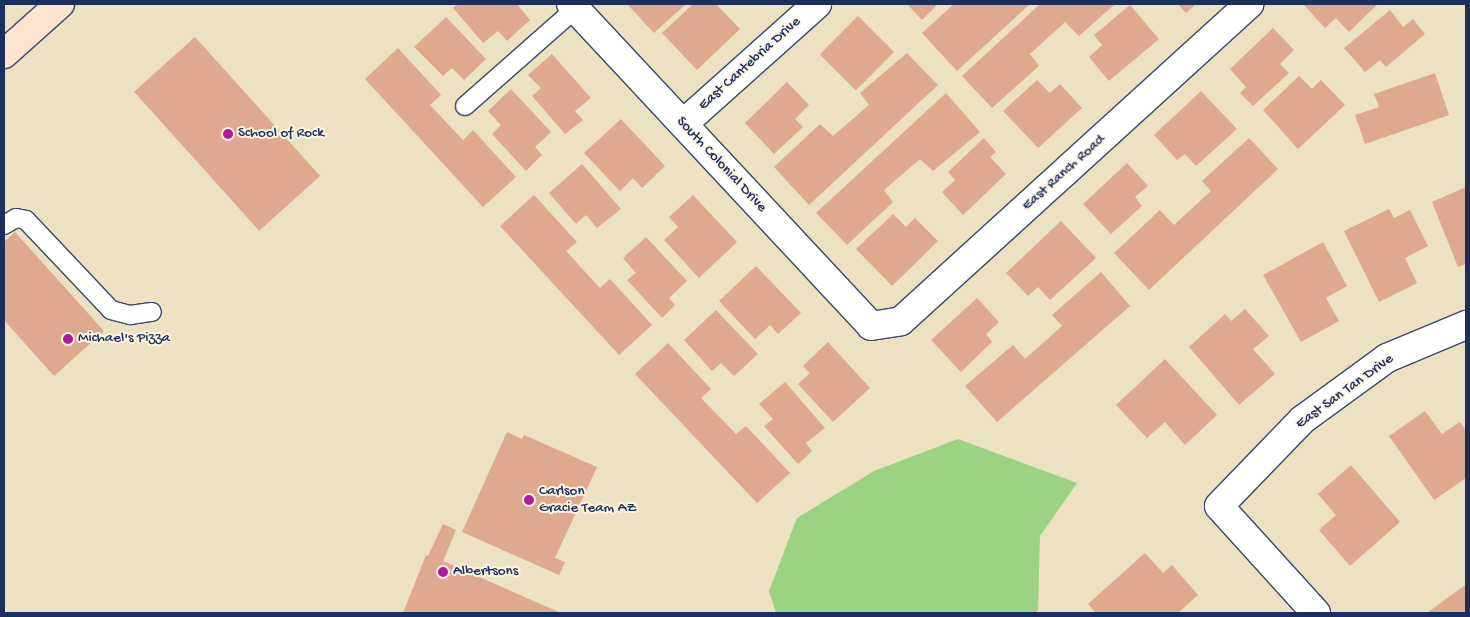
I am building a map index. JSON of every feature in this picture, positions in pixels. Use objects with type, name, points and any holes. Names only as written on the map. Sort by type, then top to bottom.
[{"type":"main road","points":[[4,54],[60,4]]},
{"type":"street","name":"East Cantebria Drive","points":[[683,124],[817,4]]},
{"type":"street","name":"East Ranch Road","points":[[871,326],[901,321],[1249,4]]},
{"type":"street","name":"South Colonial Drive","points":[[573,6],[871,326]]},
{"type":"street","name":"East San Tan Drive","points":[[1316,613],[1219,506],[1310,414],[1387,358],[1466,325]]},
{"type":"lane","points":[[465,106],[573,6]]},
{"type":"lane","points":[[4,225],[16,218],[26,220],[111,310],[130,315],[152,312]]},
{"type":"green space","points":[[958,439],[1077,483],[1040,536],[1038,610],[1035,613],[776,613],[769,591],[797,518],[874,471]]},
{"type":"building","points":[[458,4],[517,4],[530,20],[507,41],[498,31],[483,43],[453,8]]},
{"type":"building","points":[[627,4],[686,4],[654,33]]},
{"type":"building","points":[[693,4],[716,4],[740,29],[697,70],[662,33]]},
{"type":"building","points":[[907,4],[938,4],[922,20]]},
{"type":"building","points":[[954,4],[1030,4],[957,71],[922,33]]},
{"type":"building","points":[[1040,4],[1115,4],[1079,36],[1065,22],[1030,54],[1039,66],[992,108],[962,76]]},
{"type":"building","points":[[1178,4],[1196,4],[1186,13]]},
{"type":"building","points":[[1303,4],[1378,4],[1349,32],[1336,18],[1325,28]]},
{"type":"building","points":[[1130,5],[1159,39],[1109,81],[1089,57],[1102,45],[1094,35]]},
{"type":"building","points":[[1390,10],[1403,27],[1413,19],[1425,34],[1386,67],[1380,60],[1365,72],[1344,48]]},
{"type":"building","points":[[858,16],[894,52],[856,90],[820,54]]},
{"type":"building","points":[[446,17],[486,59],[464,80],[452,68],[443,76],[414,47]]},
{"type":"building","points":[[1273,28],[1294,50],[1280,64],[1289,73],[1253,106],[1240,93],[1246,87],[1230,69]]},
{"type":"building","name":"School of Rock","points":[[195,37],[320,176],[259,231],[134,92]]},
{"type":"building","points":[[398,48],[441,95],[430,105],[463,140],[473,130],[516,177],[483,207],[365,79]]},
{"type":"building","points":[[907,53],[938,85],[809,205],[774,167],[820,124],[833,136],[869,105],[860,93]]},
{"type":"building","points":[[552,54],[591,98],[575,111],[583,120],[565,134],[532,96],[541,88],[528,75]]},
{"type":"building","points":[[1435,73],[1449,115],[1365,144],[1355,115],[1379,107],[1374,94]]},
{"type":"building","points":[[1299,76],[1312,89],[1321,80],[1345,105],[1298,149],[1263,110]]},
{"type":"building","points":[[1037,80],[1050,93],[1060,84],[1082,108],[1038,148],[1003,111]]},
{"type":"building","points":[[787,82],[809,105],[795,119],[803,127],[774,154],[745,123]]},
{"type":"building","points":[[511,89],[551,132],[535,147],[542,155],[526,171],[492,134],[501,125],[488,111]]},
{"type":"building","points":[[1201,91],[1237,129],[1196,166],[1185,154],[1177,160],[1154,135]]},
{"type":"building","points":[[946,93],[980,132],[933,171],[920,159],[884,190],[893,202],[847,245],[816,213]]},
{"type":"building","points":[[621,119],[665,166],[642,188],[633,178],[620,191],[584,153]]},
{"type":"building","points":[[984,138],[996,152],[990,157],[1006,174],[963,215],[942,192],[955,180],[948,172]]},
{"type":"building","points":[[1249,138],[1278,169],[1149,290],[1114,253],[1160,210],[1174,225],[1211,191],[1202,181]]},
{"type":"building","points":[[1127,163],[1148,186],[1135,197],[1142,206],[1111,234],[1083,204]]},
{"type":"building","points":[[582,164],[621,209],[597,228],[586,215],[576,224],[549,193]]},
{"type":"building","points":[[1466,187],[1466,264],[1458,267],[1432,202]]},
{"type":"building","points":[[534,195],[577,242],[566,251],[600,288],[610,279],[652,325],[619,355],[500,226]]},
{"type":"building","points":[[693,195],[737,242],[699,278],[664,240],[678,227],[669,217]]},
{"type":"building","points":[[1389,209],[1394,218],[1410,210],[1428,246],[1405,258],[1417,283],[1379,302],[1344,231]]},
{"type":"building","points":[[893,214],[906,227],[915,218],[938,241],[892,286],[856,249]]},
{"type":"building","points":[[1061,221],[1096,258],[1050,300],[1038,287],[1028,296],[1006,273]]},
{"type":"building","points":[[15,232],[104,331],[54,376],[4,320],[4,242]]},
{"type":"building","points":[[646,237],[687,281],[669,298],[675,305],[662,318],[627,280],[636,273],[623,258]]},
{"type":"building","points":[[1323,242],[1347,286],[1326,298],[1339,321],[1301,342],[1263,275]]},
{"type":"building","points":[[756,266],[801,313],[778,334],[770,325],[755,339],[719,301]]},
{"type":"building","points":[[1101,272],[1130,306],[997,422],[965,386],[1013,345],[1025,359],[1062,326],[1052,315]]},
{"type":"building","points":[[977,298],[999,322],[986,334],[992,342],[961,372],[931,340]]},
{"type":"building","points":[[1245,309],[1269,336],[1253,349],[1275,374],[1239,405],[1189,347],[1225,314],[1231,321]]},
{"type":"building","points":[[716,310],[758,354],[734,376],[721,363],[712,371],[684,340]]},
{"type":"building","points":[[828,342],[870,388],[833,422],[798,384],[810,373],[803,366]]},
{"type":"building","points":[[668,343],[711,389],[701,398],[736,434],[746,426],[790,473],[757,503],[635,374]]},
{"type":"building","points":[[1165,359],[1217,415],[1185,445],[1165,422],[1147,438],[1116,405]]},
{"type":"building","points":[[785,382],[825,428],[806,443],[812,451],[798,464],[764,426],[773,419],[759,404]]},
{"type":"building","points":[[1425,411],[1442,434],[1460,422],[1466,430],[1466,478],[1434,500],[1389,436]]},
{"type":"building","name":"Carlson Gracie Team AZ","points":[[507,432],[522,439],[524,435],[597,467],[555,558],[565,562],[559,575],[462,532]]},
{"type":"building","points":[[1351,465],[1400,522],[1350,566],[1319,530],[1336,515],[1318,494]]},
{"type":"building","name":"Albertsons","points":[[443,524],[456,530],[443,561],[561,613],[403,613],[426,555],[428,556]]},
{"type":"building","points":[[1145,553],[1163,573],[1172,565],[1198,595],[1178,613],[1096,613],[1088,604]]},
{"type":"building","points":[[1465,585],[1466,613],[1427,613]]},
{"type":"place","name":"School of Rock","points":[[228,134]]},
{"type":"place","name":"Michael's Pizza","points":[[68,339]]},
{"type":"place","name":"Carlson Gracie Team AZ","points":[[529,500]]},
{"type":"place","name":"Albertsons","points":[[443,572]]}]
